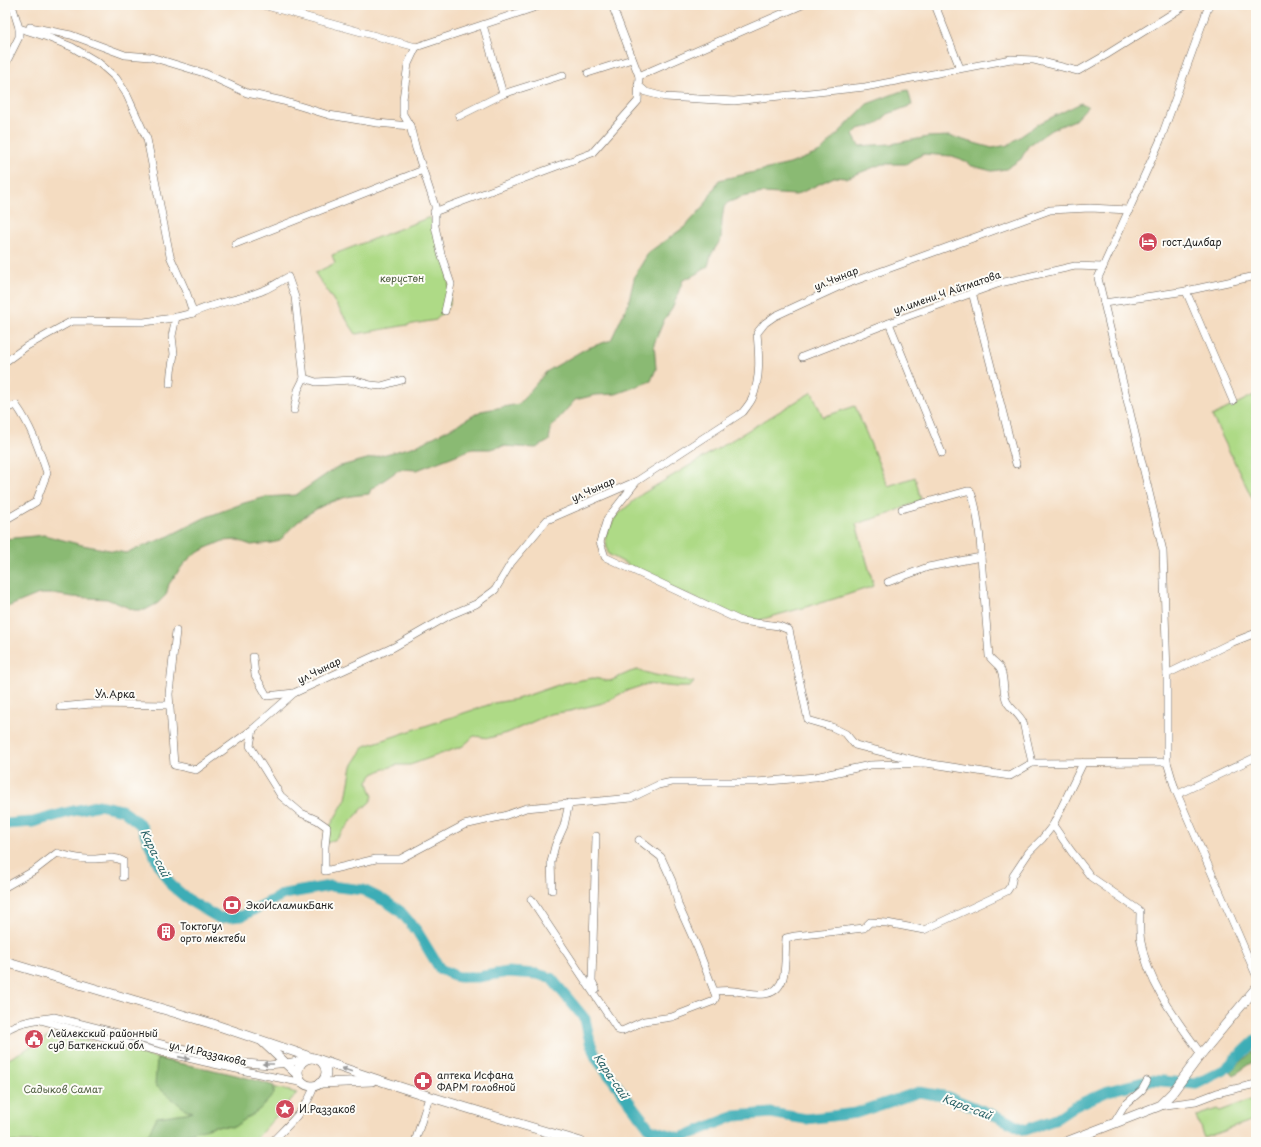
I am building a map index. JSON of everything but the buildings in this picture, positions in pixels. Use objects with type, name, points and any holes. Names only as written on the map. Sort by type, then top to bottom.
[{"type":"main road","points":[[5,962],[202,1020],[429,1097],[578,1141]]},
{"type":"main road","points":[[1066,1142],[1159,1106],[1172,1093],[1201,1054],[1256,988]]},
{"type":"main road","points":[[259,1039],[287,1064],[298,1075],[304,1084],[377,1080]]},
{"type":"main road","points":[[298,1075],[299,1065],[312,1058]]},
{"type":"main road","points":[[312,1058],[322,1062],[326,1068],[326,1075],[317,1084]]},
{"type":"street","points":[[5,65],[19,37],[18,26],[12,5]]},
{"type":"street","points":[[263,5],[416,47],[542,5]]},
{"type":"street","points":[[434,212],[592,153],[638,101],[639,76],[612,5]]},
{"type":"street","points":[[639,76],[802,5]]},
{"type":"street","points":[[935,5],[960,68]]},
{"type":"street","points":[[638,85],[646,92],[665,97],[734,101],[866,87],[1011,59],[1034,60],[1078,71],[1186,5]]},
{"type":"street","points":[[1209,5],[1160,141],[1098,278],[1163,551],[1167,674],[1167,762],[1178,794],[1256,975]]},
{"type":"street","points":[[483,25],[503,94]]},
{"type":"street","points":[[18,26],[71,35],[125,55],[152,57],[204,73],[247,93],[283,101],[329,115],[377,123],[410,126]]},
{"type":"street","points":[[18,26],[72,47],[99,63],[116,78],[126,92],[147,139],[170,256],[193,313]]},
{"type":"street","points":[[416,47],[408,64],[402,99],[403,114],[410,126],[435,206],[435,226],[451,284],[445,311]]},
{"type":"street","points":[[588,73],[632,59]]},
{"type":"street","points":[[458,116],[503,94],[563,75]]},
{"type":"street","points":[[235,244],[423,170]]},
{"type":"street","name":"ул.Чынар","points":[[176,631],[169,694],[174,765],[196,770],[253,729],[294,693],[394,647],[450,615],[476,604],[495,590],[511,563],[547,520],[637,481],[742,412],[752,399],[758,379],[759,356],[757,333],[765,323],[775,316],[838,287],[1050,210],[1090,208],[1129,210]]},
{"type":"street","name":"ул.имени.Ч Айтматова","points":[[802,357],[889,323],[1000,283],[1075,266],[1103,267]]},
{"type":"street","points":[[1104,302],[1186,291],[1256,276]]},
{"type":"street","points":[[5,362],[27,346],[72,321],[144,322],[176,317],[193,313],[207,306],[238,299],[264,290],[288,277],[295,297],[304,378],[298,390],[294,410]]},
{"type":"street","points":[[1186,291],[1234,401]]},
{"type":"street","points":[[972,292],[1016,464]]},
{"type":"street","points":[[170,384],[174,354],[172,336],[176,317]]},
{"type":"street","points":[[889,323],[942,453]]},
{"type":"street","points":[[304,378],[316,382],[353,380],[371,386],[381,386],[402,380]]},
{"type":"street","points":[[5,409],[16,405],[26,419],[48,473],[36,502],[5,520]]},
{"type":"street","points":[[637,481],[608,519],[600,542],[606,557],[741,621],[779,626],[790,630],[808,720],[832,727],[846,734],[856,745],[926,763],[1010,776],[1032,763],[1167,762]]},
{"type":"street","points":[[902,509],[967,490],[970,491],[976,516],[981,557],[989,656],[991,660],[1000,668],[1004,693],[1008,704],[1020,715],[1023,722],[1032,763]]},
{"type":"street","points":[[888,582],[928,567],[981,557]]},
{"type":"street","points":[[1167,674],[1233,642],[1256,633]]},
{"type":"street","points":[[253,657],[254,675],[267,696],[294,693]]},
{"type":"street","name":"Ул.Арка","points":[[60,707],[91,704],[169,705]]},
{"type":"street","points":[[253,729],[250,746],[281,796],[301,813],[317,820],[327,827],[325,871],[376,860],[400,859],[464,825],[504,816],[526,808],[631,798],[658,785],[672,782],[756,782],[815,777],[870,765],[926,763]]},
{"type":"street","points":[[1178,794],[1256,757]]},
{"type":"street","points":[[714,991],[734,991],[757,994],[771,993],[779,986],[783,977],[786,938],[864,928],[870,922],[887,923],[924,930],[1007,891],[1012,885],[1013,876],[1029,852],[1053,825],[1083,763]]},
{"type":"street","points":[[552,890],[551,862],[555,846],[564,826],[569,803]]},
{"type":"street","points":[[1053,825],[1071,851],[1092,877],[1140,911],[1141,942],[1151,976],[1169,1009],[1201,1054]]},
{"type":"street","points":[[596,836],[592,981],[605,1009],[618,1030]]},
{"type":"street","points":[[618,1030],[622,1031],[644,1021],[672,1016],[714,1001],[716,997],[698,949],[679,907],[672,881],[661,858],[639,840]]},
{"type":"street","points":[[5,887],[35,870],[58,853],[72,858],[90,860],[118,858],[123,861],[123,877]]},
{"type":"street","points":[[531,899],[618,1030]]},
{"type":"street","name":"ул. И.Раззакова","points":[[5,1031],[14,1025],[54,1017],[233,1062],[268,1065],[287,1064],[312,1058]]},
{"type":"street","name":"ул. И.Раззакова","points":[[38,1020],[176,1056],[304,1084]]},
{"type":"street","points":[[1114,1123],[1125,1105],[1142,1090],[1147,1081]]},
{"type":"street","points":[[272,1142],[298,1114],[317,1084]]},
{"type":"street","points":[[1159,1106],[1196,1101],[1217,1093],[1256,1084]]},
{"type":"street","points":[[415,1142],[429,1097]]},
{"type":"green space","points":[[908,90],[912,105],[888,114],[876,125],[858,129],[853,135],[859,146],[891,144],[928,137],[949,136],[992,148],[1008,145],[1036,125],[1081,103],[1088,106],[1075,120],[1051,130],[1028,146],[1021,159],[1006,169],[992,171],[972,166],[961,159],[952,156],[924,154],[906,164],[882,164],[849,177],[834,177],[796,195],[763,193],[742,197],[727,203],[724,207],[722,219],[721,239],[711,255],[708,266],[697,274],[683,280],[672,309],[664,320],[654,344],[656,369],[651,381],[616,394],[595,395],[575,400],[551,427],[549,441],[536,448],[503,446],[490,449],[472,449],[417,470],[400,469],[371,489],[369,494],[337,500],[309,513],[293,526],[280,541],[251,545],[237,540],[223,541],[206,548],[192,556],[183,565],[169,584],[166,595],[158,603],[145,610],[134,610],[107,599],[53,594],[39,594],[5,608],[5,539],[44,535],[82,545],[126,553],[169,536],[204,518],[244,503],[266,497],[296,495],[337,467],[416,446],[481,411],[519,404],[546,372],[585,349],[611,340],[628,304],[635,275],[649,252],[686,226],[704,206],[719,180],[790,164],[820,152],[867,104]]},
{"type":"green space","name":"көрүстөн","points":[[430,217],[448,260],[450,305],[436,320],[356,334],[315,273],[335,263],[332,255]]},
{"type":"green space","points":[[812,392],[823,417],[855,406],[888,486],[915,477],[921,500],[889,514],[856,524],[874,586],[749,623],[674,589],[608,554],[605,536],[616,516],[642,494]]},
{"type":"green space","points":[[1256,394],[1256,506],[1212,416]]},
{"type":"green space","points":[[637,670],[694,682],[690,687],[647,684],[626,691],[603,703],[550,714],[510,732],[489,738],[474,736],[463,746],[410,765],[397,765],[384,769],[373,774],[368,781],[373,796],[370,802],[361,810],[336,839],[327,843],[326,833],[346,799],[352,766],[365,746],[494,703],[517,699],[564,683],[593,678],[610,681]]},
{"type":"green space","name":"Садыков Самат","points":[[55,1033],[297,1093],[253,1142],[5,1142],[5,1061]]},
{"type":"green space","points":[[1256,1049],[1256,1060],[1234,1075],[1230,1071]]},
{"type":"green space","points":[[157,1059],[260,1081],[274,1086],[274,1094],[260,1109],[234,1127],[215,1126],[158,1142],[149,1142],[147,1136],[157,1117],[192,1112],[185,1109],[155,1085]]},
{"type":"green space","points":[[1256,1098],[1256,1119],[1204,1138],[1196,1116],[1217,1109],[1220,1111]]},
{"type":"waterway","name":"Кара-сай","points":[[5,824],[33,822],[99,805],[122,810],[141,825],[160,867],[171,885],[190,901],[219,918],[242,916],[284,894],[330,886],[363,890],[385,901],[400,911],[417,931],[440,969],[458,977],[478,977],[508,972],[537,974],[551,978],[585,1019],[590,1042],[596,1058],[650,1129],[680,1138],[735,1116],[771,1113],[806,1119],[856,1113],[919,1092],[949,1097],[1001,1118],[1025,1130],[1054,1120],[1075,1106],[1108,1091],[1151,1080],[1196,1084],[1224,1070],[1256,1040]]},
{"type":"place","name":"гост.Дилбар","points":[[1148,242]]},
{"type":"place","name":"ЭкоИсламикБанк","points":[[232,905]]},
{"type":"place","name":"Токтогул орто мектеби","points":[[166,932]]},
{"type":"place","name":"Лейлекский районный суд Баткенский обл","points":[[34,1039]]},
{"type":"place","name":"аптека Исфана ФАРМ головной","points":[[423,1081]]},
{"type":"place","name":"И.Раззаков","points":[[285,1109]]}]
